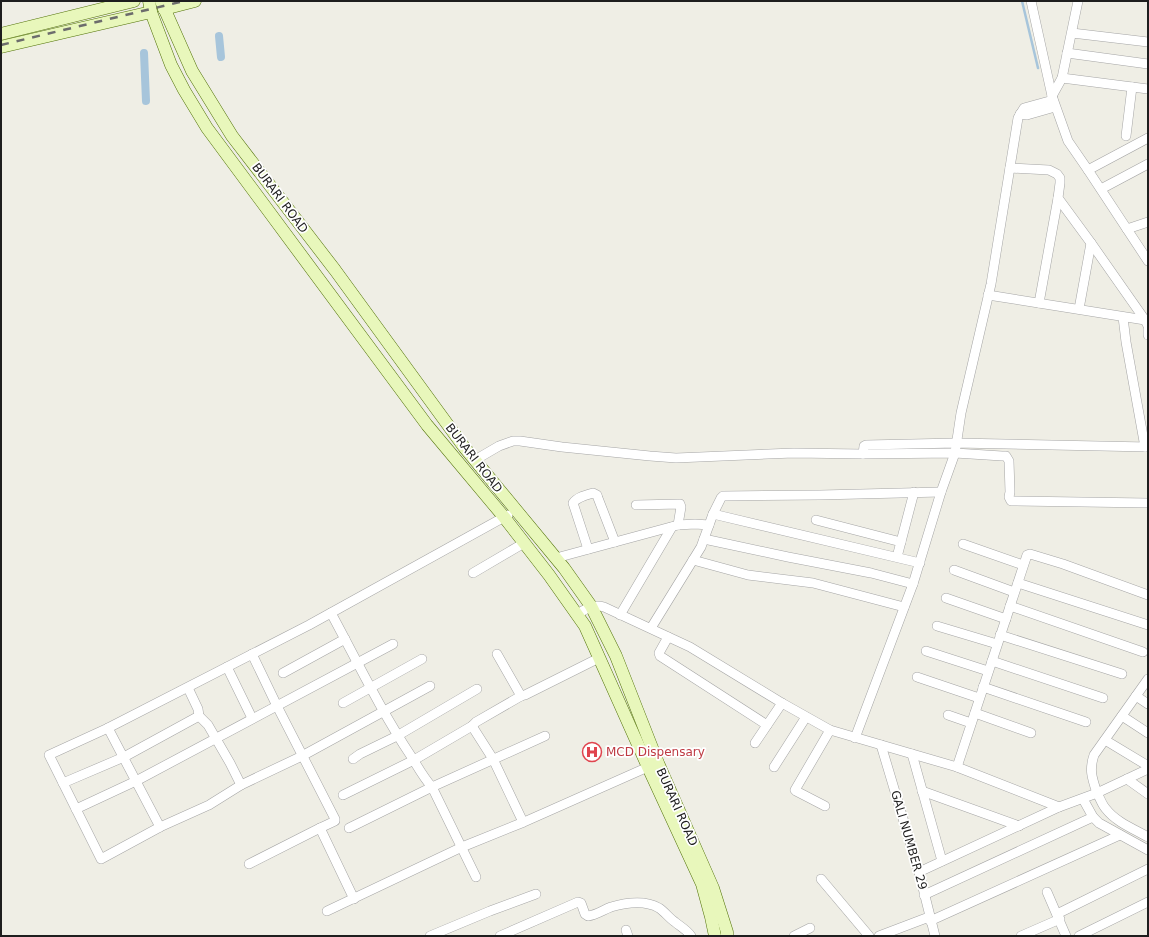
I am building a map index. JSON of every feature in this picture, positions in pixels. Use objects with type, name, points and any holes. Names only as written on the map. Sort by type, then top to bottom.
[{"type":"main road","points":[[1,34],[134,1]]},
{"type":"main road","points":[[163,5],[195,1]]},
{"type":"main road","name":"BURARI ROAD","points":[[163,5],[192,71],[232,136],[335,270],[464,447],[556,558],[592,606],[616,656],[658,763],[713,888],[727,936]]},
{"type":"main road","points":[[1,47],[150,6]]},
{"type":"main road","name":"BURARI ROAD","points":[[150,6],[171,65],[207,128],[427,425],[504,517],[549,574],[585,626],[702,884],[712,917],[715,936]]},
{"type":"main road","points":[[628,722],[640,717]]},
{"type":"street","points":[[1031,1],[1052,103],[1068,141],[1148,261]]},
{"type":"street","points":[[1052,103],[1062,78],[1078,1]]},
{"type":"street","points":[[1072,33],[1148,42]]},
{"type":"street","points":[[1067,53],[1148,64]]},
{"type":"street","points":[[1062,78],[1148,89]]},
{"type":"street","points":[[1126,136],[1132,87]]},
{"type":"street","points":[[856,738],[913,584],[955,448],[961,413],[991,284],[1018,118],[1024,112],[1052,103]]},
{"type":"street","points":[[1088,170],[1148,138]]},
{"type":"street","points":[[1101,189],[1148,164]]},
{"type":"street","points":[[1010,168],[1049,170],[1057,174],[1060,178],[1058,198],[1039,303]]},
{"type":"street","points":[[1058,198],[1147,325],[1148,335]]},
{"type":"street","points":[[1126,229],[1148,222]]},
{"type":"street","points":[[1079,309],[1091,243]]},
{"type":"street","points":[[988,295],[1123,317],[1147,325]]},
{"type":"street","points":[[474,460],[499,446],[512,441],[676,458],[864,450],[1147,447],[1127,349],[1123,317]]},
{"type":"street","points":[[955,448],[1006,456],[1009,461],[1009,497],[1012,502],[1148,503]]},
{"type":"street","points":[[897,557],[914,492]]},
{"type":"street","points":[[651,628],[701,547],[713,514],[721,498],[725,495],[820,495],[942,492]]},
{"type":"street","points":[[588,549],[573,503],[577,499],[593,493],[597,495],[615,542]]},
{"type":"street","points":[[620,615],[675,526],[681,507],[680,504],[636,505]]},
{"type":"street","points":[[430,686],[302,756],[241,785],[209,805],[160,826],[101,859],[49,755],[108,728],[188,688],[309,625],[516,510]]},
{"type":"street","points":[[713,514],[920,563]]},
{"type":"street","points":[[816,520],[901,542]]},
{"type":"street","points":[[556,558],[675,526],[696,524],[709,525]]},
{"type":"street","points":[[704,539],[795,559],[872,573],[913,584]]},
{"type":"street","points":[[473,573],[524,543]]},
{"type":"street","points":[[963,544],[1023,565]]},
{"type":"street","points":[[957,767],[1026,556],[1030,554],[1063,564],[1148,595]]},
{"type":"street","points":[[693,560],[748,575],[813,583],[904,607]]},
{"type":"street","points":[[954,570],[1014,592]]},
{"type":"street","points":[[1018,582],[1148,625]]},
{"type":"street","points":[[946,598],[1006,619]]},
{"type":"street","points":[[577,614],[592,606],[604,606],[620,615],[651,628],[668,638],[690,647],[782,703],[830,730],[957,767],[1059,807]]},
{"type":"street","points":[[1010,606],[1143,652]]},
{"type":"street","points":[[331,613],[397,736],[425,779],[432,787],[476,877]]},
{"type":"street","points":[[937,626],[997,644]]},
{"type":"street","points":[[1000,635],[1122,674]]},
{"type":"street","points":[[668,638],[659,653],[660,656],[767,725]]},
{"type":"street","points":[[284,673],[345,639]]},
{"type":"street","points":[[76,808],[136,781],[393,644]]},
{"type":"street","points":[[926,651],[988,672]]},
{"type":"street","points":[[249,864],[336,820],[276,706],[252,654]]},
{"type":"street","points":[[497,654],[521,696]]},
{"type":"street","points":[[343,795],[414,760],[521,696],[599,658]]},
{"type":"street","points":[[343,703],[422,659]]},
{"type":"street","points":[[992,661],[1103,698]]},
{"type":"street","points":[[227,667],[252,718]]},
{"type":"street","points":[[917,677],[979,698]]},
{"type":"street","points":[[1148,679],[1094,755],[1092,762],[1090,795],[1093,817],[1099,823],[1148,850]]},
{"type":"street","points":[[983,687],[1086,722]]},
{"type":"street","points":[[188,688],[198,709],[199,716],[208,725],[230,762],[241,785]]},
{"type":"street","points":[[353,759],[397,736],[477,689]]},
{"type":"street","points":[[1136,696],[1148,704]]},
{"type":"street","points":[[755,743],[782,703]]},
{"type":"street","points":[[975,712],[1031,733]]},
{"type":"street","points":[[948,715],[971,723]]},
{"type":"street","points":[[63,783],[124,757],[199,716]]},
{"type":"street","points":[[1122,716],[1148,733]]},
{"type":"street","points":[[774,767],[806,717]]},
{"type":"street","points":[[472,726],[493,759],[523,822]]},
{"type":"street","points":[[108,728],[160,826]]},
{"type":"street","points":[[825,806],[796,790],[830,730]]},
{"type":"street","points":[[349,828],[432,787],[545,736]]},
{"type":"street","points":[[919,872],[1059,807],[1127,779],[1148,768],[1104,740]]},
{"type":"street","name":"GALI NUMBER 29","points":[[881,745],[919,872],[935,936]]},
{"type":"street","points":[[912,754],[942,861]]},
{"type":"street","points":[[327,911],[462,847],[648,767]]},
{"type":"street","points":[[1127,779],[1148,794]]},
{"type":"street","points":[[922,791],[1019,826]]},
{"type":"street","points":[[1090,795],[1120,821],[1148,837]]},
{"type":"street","points":[[924,895],[1093,817]]},
{"type":"street","points":[[320,828],[354,898]]},
{"type":"street","points":[[879,936],[930,919],[1120,835]]},
{"type":"street","points":[[1021,936],[1148,869]]},
{"type":"street","points":[[820,879],[869,936]]},
{"type":"street","points":[[1047,892],[1066,936]]},
{"type":"street","points":[[430,936],[536,894]]},
{"type":"street","points":[[500,936],[578,902],[580,903],[585,914],[588,916],[627,904],[654,906],[685,929],[691,936]]},
{"type":"street","points":[[1079,936],[1148,902]]},
{"type":"street","points":[[794,936],[810,928]]},
{"type":"waterway","points":[[1022,1],[1038,68]]},
{"type":"waterway","points":[[219,36],[221,57]]},
{"type":"waterway","points":[[144,53],[146,101]]},
{"type":"railway","points":[[1,45],[184,1]]},
{"type":"place","name":"MCD Dispensary","points":[[592,752]]}]
